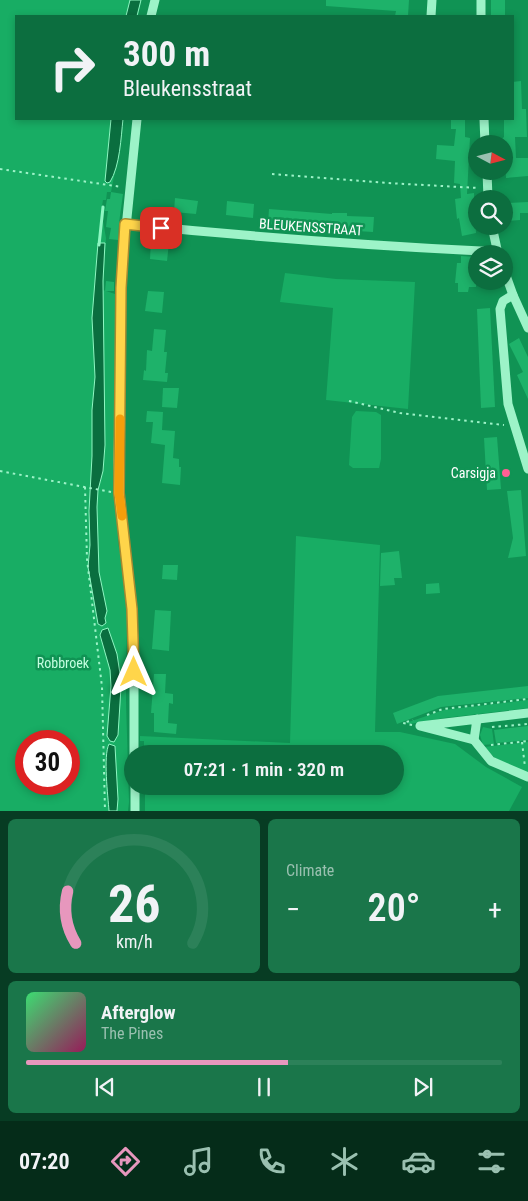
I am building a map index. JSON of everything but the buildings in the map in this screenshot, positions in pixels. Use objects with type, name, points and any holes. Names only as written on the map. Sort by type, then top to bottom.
[{"type":"street","points":[[151,15],[155,0]]},
{"type":"street","points":[[431,15],[432,0]]},
{"type":"street","points":[[481,0],[481,15]]},
{"type":"street","points":[[134,745],[134,641],[119,493],[121,288],[125,224],[137,120]]},
{"type":"street","points":[[484,120],[485,135]]},
{"type":"street","points":[[488,180],[488,188]]},
{"type":"street","name":"BLEUKENSSTRAAT","points":[[125,224],[265,238],[468,250]]},
{"type":"street","points":[[511,290],[528,328]]},
{"type":"street","points":[[513,295],[503,301],[500,309],[508,404],[528,469]]},
{"type":"street","points":[[418,722],[478,719],[528,713]]},
{"type":"street","points":[[477,743],[478,719]]},
{"type":"street","points":[[418,722],[477,743],[491,761],[527,777]]},
{"type":"street","points":[[135,811],[136,795]]},
{"type":"path","points":[[0,169],[130,188]]},
{"type":"path","points":[[272,174],[387,183],[488,188]]},
{"type":"path","points":[[349,401],[400,413],[514,426]]},
{"type":"path","points":[[0,471],[119,493]]},
{"type":"path","points":[[85,487],[87,560],[102,687],[105,811]]},
{"type":"path","points":[[424,716],[443,709],[528,699]]},
{"type":"path","points":[[418,722],[403,723],[418,722]]},
{"type":"path","points":[[477,743],[528,741]]},
{"type":"path","points":[[522,742],[527,777]]},
{"type":"green space","name":"Robbroek","points":[[0,0],[141,0],[138,15],[15,15],[15,120],[123,120],[111,192],[107,192],[106,200],[103,200],[102,206],[105,207],[103,221],[106,238],[103,290],[118,295],[116,461],[118,542],[127,615],[127,745],[124,745],[124,795],[129,795],[128,811],[0,811]]},
{"type":"green space","points":[[285,273],[336,279],[415,282],[408,409],[326,400],[333,308],[280,302]]},
{"type":"green space","points":[[356,411],[376,412],[381,415],[381,459],[379,468],[353,468],[349,465],[352,417]]},
{"type":"green space","points":[[296,536],[380,545],[375,732],[400,732],[455,744],[486,767],[522,787],[509,811],[145,811],[145,795],[404,795],[404,745],[144,745],[144,741],[140,741],[140,736],[290,743]]},
{"type":"green space","points":[[528,700],[528,708],[406,723],[444,710]]},
{"type":"green space","points":[[483,727],[492,729],[494,744],[483,745],[480,735]]},
{"type":"green space","points":[[528,742],[528,775],[495,758],[484,747]]},
{"type":"shaded area","points":[[130,0],[141,0],[137,15],[126,15]]},
{"type":"shaded area","points":[[111,120],[123,120],[120,151],[116,168],[110,182],[107,183],[105,181]]},
{"type":"shaded area","points":[[98,243],[105,243],[103,281],[105,445],[97,507],[99,572],[107,611],[106,623],[102,626],[98,624],[88,567],[92,410],[95,377],[92,318]]},
{"type":"shaded area","points":[[108,628],[117,654],[121,687],[118,735],[114,742],[110,741],[107,736],[111,686],[110,670],[100,635],[102,630]]},
{"type":"shaded area","points":[[109,744],[115,746],[117,811],[109,811],[106,757]]},
{"type":"waterway","points":[[99,245],[103,207]]},
{"type":"slow traffic","points":[[120,419],[118,460],[122,516]]},
{"type":"place","name":"Carsigja","points":[[506,473]]},
{"type":"route","points":[[134,672],[132,609],[119,493],[118,460],[122,267],[125,224],[161,228]]}]
